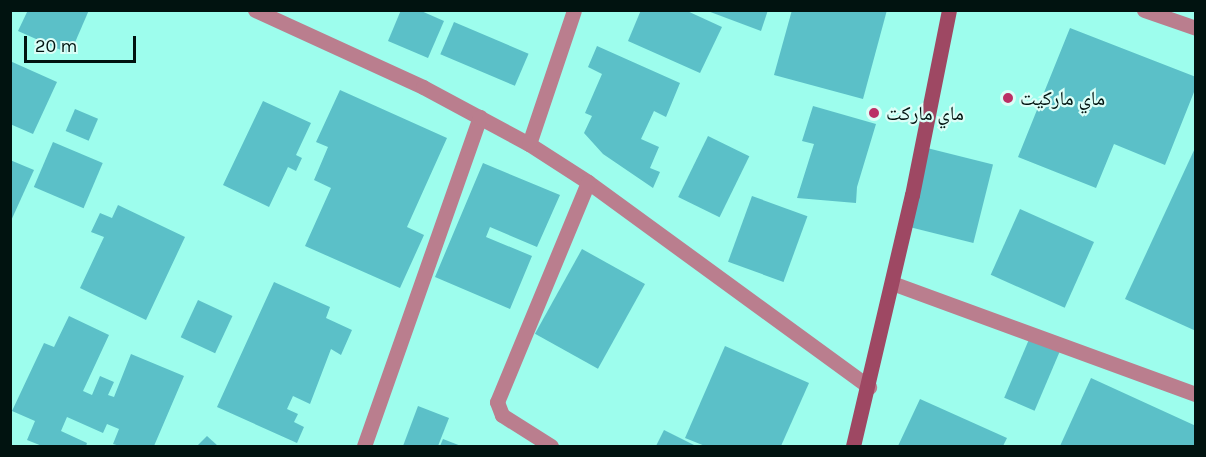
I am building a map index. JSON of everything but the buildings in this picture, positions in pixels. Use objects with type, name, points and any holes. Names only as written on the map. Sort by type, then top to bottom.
[{"type":"main road","points":[[853,447],[892,283],[949,10]]},
{"type":"street","points":[[255,10],[423,87],[530,144],[588,182],[869,387]]},
{"type":"street","points":[[530,144],[574,10]]},
{"type":"street","points":[[1144,10],[1196,28]]},
{"type":"street","points":[[364,447],[480,117]]},
{"type":"street","points":[[551,447],[502,415],[497,402],[588,182]]},
{"type":"street","points":[[892,283],[1196,394]]},
{"type":"place","name":"ماي ماركيت","points":[[1008,98]]},
{"type":"place","name":"ماي ماركت","points":[[874,113]]}]
